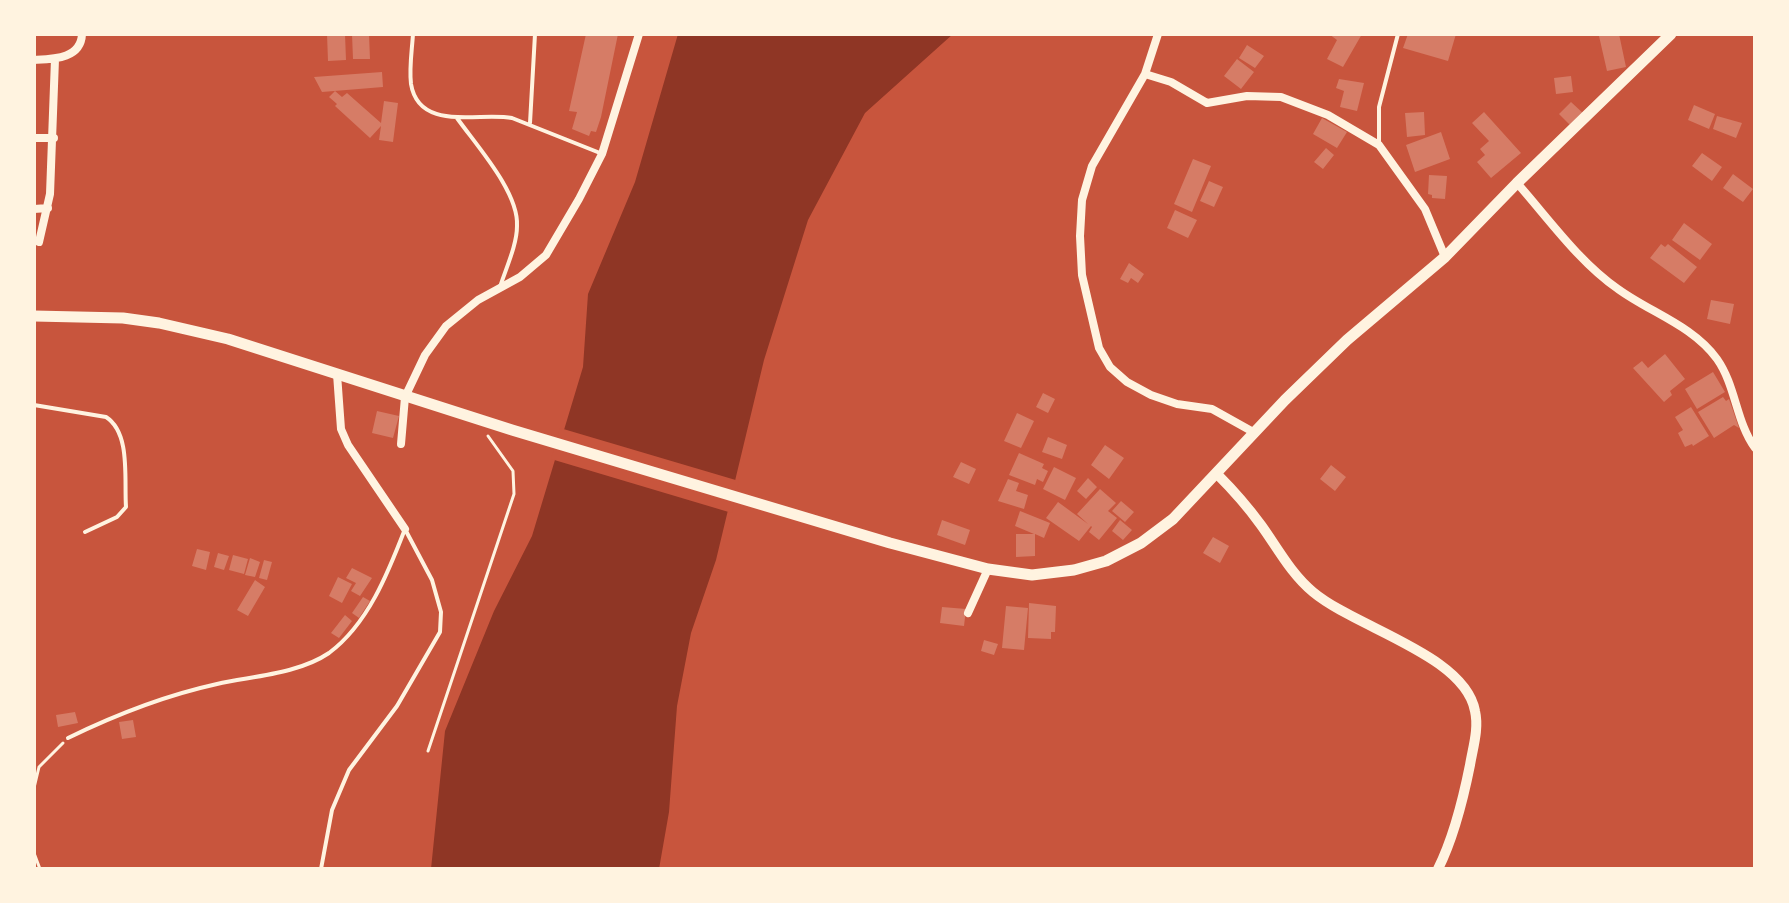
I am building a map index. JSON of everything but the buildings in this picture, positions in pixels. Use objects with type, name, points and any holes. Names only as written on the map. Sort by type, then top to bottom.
[{"type":"main road","points":[[34,316],[123,318],[228,339],[512,430],[890,543],[988,569],[1032,575],[1074,570],[1106,561],[1141,543],[1173,519],[1347,340],[1445,257],[1671,34]]},
{"type":"street","points":[[34,60],[55,59],[76,51],[82,34]]},
{"type":"street","points":[[401,444],[405,397],[425,355],[446,326],[478,300],[520,277],[546,255],[602,154],[639,34]]},
{"type":"street","points":[[1158,34],[1145,74],[1092,166],[1082,200],[1082,275],[1099,348],[1110,367],[1127,382],[1177,404],[1212,409],[1255,433]]},
{"type":"street","points":[[39,242],[48,208],[54,138],[55,59]]},
{"type":"street","points":[[1145,74],[1171,82],[1207,103],[1247,96],[1281,97],[1328,115],[1379,145],[1425,209],[1445,257]]},
{"type":"street","points":[[34,138],[54,138]]},
{"type":"street","points":[[1517,183],[1616,289],[1696,335],[1717,359],[1729,379],[1749,440],[1755,448]]},
{"type":"street","points":[[34,209],[48,208]]},
{"type":"street","points":[[337,374],[341,429],[348,445],[405,529]]},
{"type":"street","points":[[1217,474],[1312,591],[1365,625],[1430,656],[1450,670],[1471,696],[1477,730],[1450,845],[1438,869]]},
{"type":"street","points":[[968,613],[988,569]]},
{"type":"lane","points":[[413,34],[411,83],[416,99],[426,110],[439,116],[497,115],[530,123],[602,154]]},
{"type":"lane","points":[[530,123],[535,34]]},
{"type":"lane","points":[[1379,145],[1379,107],[1398,34]]},
{"type":"lane","points":[[457,118],[515,205],[517,227],[500,289]]},
{"type":"lane","points":[[34,405],[106,417],[116,423],[122,437],[126,507],[117,517],[85,532]]},
{"type":"lane","points":[[68,738],[99,723],[160,702],[214,685],[288,669],[328,653],[370,605],[405,529]]},
{"type":"lane","points":[[321,869],[332,810],[349,770],[397,706],[440,632],[441,612],[432,580],[405,529]]},
{"type":"path","points":[[428,751],[514,494],[513,471],[498,452]]},
{"type":"path","points":[[34,788],[36,767],[68,738]]},
{"type":"path","points":[[34,853],[40,869]]},
{"type":"shaded area","points":[[678,34],[953,34],[865,113],[808,220],[764,360],[716,560],[691,633],[677,706],[669,812],[659,869],[431,869],[445,731],[494,611],[532,536],[583,367],[588,294],[635,182]]},
{"type":"pier","points":[[560,428],[739,481],[732,513],[551,459]]}]
